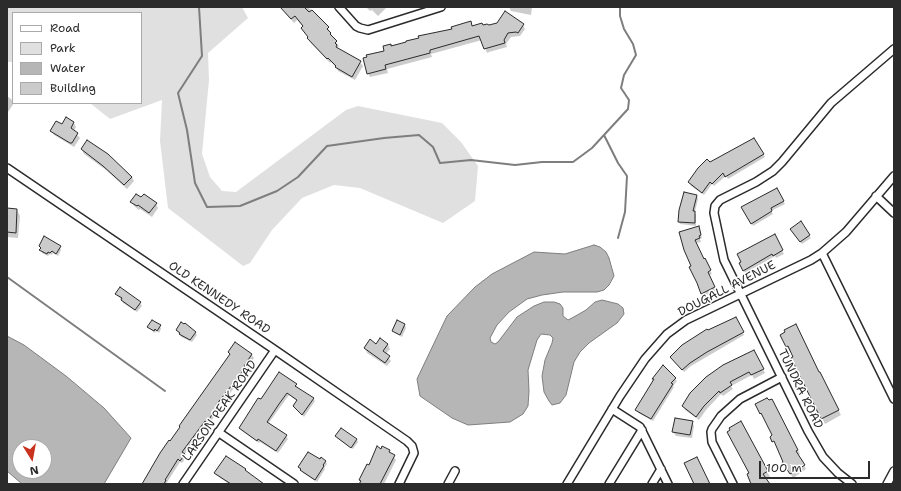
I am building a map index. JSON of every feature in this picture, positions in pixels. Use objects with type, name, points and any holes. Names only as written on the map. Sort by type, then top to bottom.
[{"type":"street","points":[[339,7],[356,26],[368,30],[442,7]]},
{"type":"street","name":"TUNDRA ROAD","points":[[852,484],[822,457],[808,431],[724,260],[714,212],[717,202],[773,171],[831,103],[894,49]]},
{"type":"street","name":"OLD KENNEDY ROAD","points":[[7,168],[407,441],[414,450],[413,458],[399,484]]},
{"type":"street","name":"DOUGALL AVENUE","points":[[567,484],[644,358],[667,334],[686,320],[822,253],[846,232],[894,176]]},
{"type":"street","points":[[876,196],[894,213]]},
{"type":"street","points":[[822,253],[894,398]]},
{"type":"street","name":"LARSON PEAK ROAD","points":[[183,484],[275,350]]},
{"type":"street","points":[[733,484],[712,442],[710,432],[721,416],[740,399],[782,377]]},
{"type":"street","points":[[612,409],[637,425],[642,430],[668,484]]},
{"type":"street","points":[[609,484],[642,430]]},
{"type":"street","points":[[218,432],[294,484]]},
{"type":"street","points":[[652,484],[661,469]]},
{"type":"street","points":[[448,484],[455,471]]},
{"type":"street","points":[[887,484],[894,471]]},
{"type":"green space","points":[[7,7],[242,7],[248,18],[208,53],[209,80],[202,154],[210,177],[222,191],[236,192],[346,110],[358,106],[442,123],[461,142],[478,166],[475,201],[443,223],[360,188],[334,185],[302,198],[272,230],[250,263],[243,266],[168,208],[160,141],[162,100],[110,119],[91,104],[142,104],[142,12],[12,12],[12,62],[7,62]]},
{"type":"water","points":[[594,245],[600,247],[606,252],[614,276],[604,290],[597,292],[563,292],[527,299],[509,312],[497,325],[490,338],[491,342],[495,344],[498,342],[517,317],[534,306],[544,302],[554,302],[560,304],[563,308],[563,316],[568,320],[586,310],[595,302],[602,300],[618,304],[623,308],[624,314],[617,323],[589,343],[580,352],[574,362],[566,395],[560,403],[552,405],[544,392],[542,376],[545,360],[553,338],[550,335],[541,334],[537,340],[528,370],[528,406],[523,414],[510,422],[468,425],[452,418],[420,396],[417,379],[447,316],[475,287],[492,274],[534,252],[565,254]]},
{"type":"water","points":[[7,336],[24,345],[66,376],[104,408],[131,438],[104,484],[22,484],[16,479],[52,479],[52,439],[12,439],[12,475],[7,471]]},
{"type":"building","points":[[280,7],[304,7],[309,12],[312,10],[329,27],[327,29],[337,41],[335,43],[337,45],[336,47],[361,61],[352,77],[335,67],[336,66],[328,58],[327,59],[307,38],[308,37],[301,28],[303,26],[295,16],[291,19]]},
{"type":"building","points":[[505,11],[524,24],[518,33],[508,33],[504,40],[505,43],[484,49],[479,36],[430,50],[430,53],[385,65],[386,69],[367,74],[363,58],[367,57],[366,55],[384,51],[383,46],[391,44],[391,46],[419,38],[418,36],[452,29],[451,27],[471,21],[472,26],[482,23],[483,25],[489,25],[497,23]]},
{"type":"building","points":[[66,117],[74,122],[71,128],[78,133],[72,143],[50,131],[56,121],[62,124]]},
{"type":"building","points":[[754,138],[764,154],[725,177],[723,173],[712,184],[710,182],[702,193],[688,182],[698,168],[707,159],[710,162]]},
{"type":"building","points":[[87,140],[108,154],[132,177],[124,185],[81,149]]},
{"type":"building","points":[[777,188],[784,201],[771,208],[772,211],[751,224],[741,207]]},
{"type":"building","points":[[684,192],[697,195],[693,211],[695,211],[695,223],[678,222],[679,210]]},
{"type":"building","points":[[136,194],[141,197],[144,194],[157,203],[149,213],[138,205],[137,206],[130,202]]},
{"type":"building","points":[[7,208],[17,209],[16,233],[7,232]]},
{"type":"building","points":[[801,221],[810,235],[800,242],[790,229]]},
{"type":"building","points":[[699,226],[701,235],[699,236],[700,238],[695,240],[711,270],[708,272],[715,287],[701,294],[689,267],[691,266],[684,250],[679,232]]},
{"type":"building","points":[[775,234],[783,250],[773,256],[772,254],[743,271],[737,254]]},
{"type":"building","points":[[44,236],[61,246],[56,254],[52,251],[50,253],[48,252],[47,254],[39,250],[41,248],[39,246]]},
{"type":"building","points":[[120,287],[141,302],[135,310],[121,300],[122,298],[115,294]]},
{"type":"building","points":[[736,317],[744,332],[707,352],[682,370],[670,357],[682,345],[707,329],[708,330]]},
{"type":"building","points":[[152,320],[161,325],[157,331],[147,327]]},
{"type":"building","points":[[397,320],[405,324],[400,335],[392,331]]},
{"type":"building","points":[[181,322],[184,324],[185,323],[196,332],[190,340],[179,334],[180,333],[176,330]]},
{"type":"building","points":[[796,324],[839,410],[821,419],[791,358],[793,357],[788,346],[786,347],[780,335],[785,332],[784,330]]},
{"type":"building","points":[[380,338],[388,344],[383,351],[390,356],[385,363],[364,348],[370,339],[376,344]]},
{"type":"building","points":[[235,342],[252,354],[233,386],[232,385],[216,405],[217,406],[207,423],[205,421],[182,452],[185,454],[180,461],[178,459],[164,484],[142,484],[160,453],[180,427],[179,426],[230,354],[228,352]]},
{"type":"building","points":[[754,350],[764,369],[751,375],[749,372],[730,382],[732,385],[720,393],[719,391],[704,406],[696,417],[682,406],[690,393],[706,377],[723,365]]},
{"type":"building","points":[[663,365],[676,378],[671,383],[673,384],[651,419],[635,410],[654,379],[652,379]]},
{"type":"building","points":[[279,372],[297,384],[295,386],[314,398],[302,415],[293,406],[297,400],[287,393],[279,404],[267,422],[287,435],[276,451],[258,439],[257,441],[239,428],[258,398],[261,399]]},
{"type":"building","points":[[767,398],[769,400],[772,399],[798,450],[796,451],[805,465],[790,474],[782,462],[774,441],[772,442],[770,437],[772,435],[755,404]]},
{"type":"building","points":[[675,418],[693,421],[690,435],[672,432]]},
{"type":"building","points":[[741,421],[768,471],[763,474],[770,484],[751,484],[747,474],[749,473],[727,432],[730,430],[729,428]]},
{"type":"building","points":[[341,428],[357,439],[351,448],[335,436]]},
{"type":"building","points":[[377,446],[381,449],[382,446],[390,450],[389,452],[395,455],[380,484],[359,484],[361,481],[359,480],[367,464],[369,465]]},
{"type":"building","points":[[308,452],[320,459],[321,457],[326,461],[315,480],[298,467]]},
{"type":"building","points":[[226,456],[246,469],[245,470],[264,484],[231,484],[214,473]]},
{"type":"building","points":[[697,457],[710,484],[694,484],[684,463]]},
{"type":"waterway","points":[[199,7],[202,56],[178,93],[187,130],[195,183],[207,207],[240,206],[277,191],[298,177],[327,146],[384,138],[419,135],[433,147],[440,163],[471,160],[515,165],[542,162],[573,162],[592,148],[628,109],[629,100],[621,88],[624,75],[636,55],[633,44],[624,29],[620,16],[620,7]]},
{"type":"waterway","points":[[604,135],[618,163],[627,176],[625,212],[618,238]]},
{"type":"waterway","points":[[7,277],[165,391]]}]
